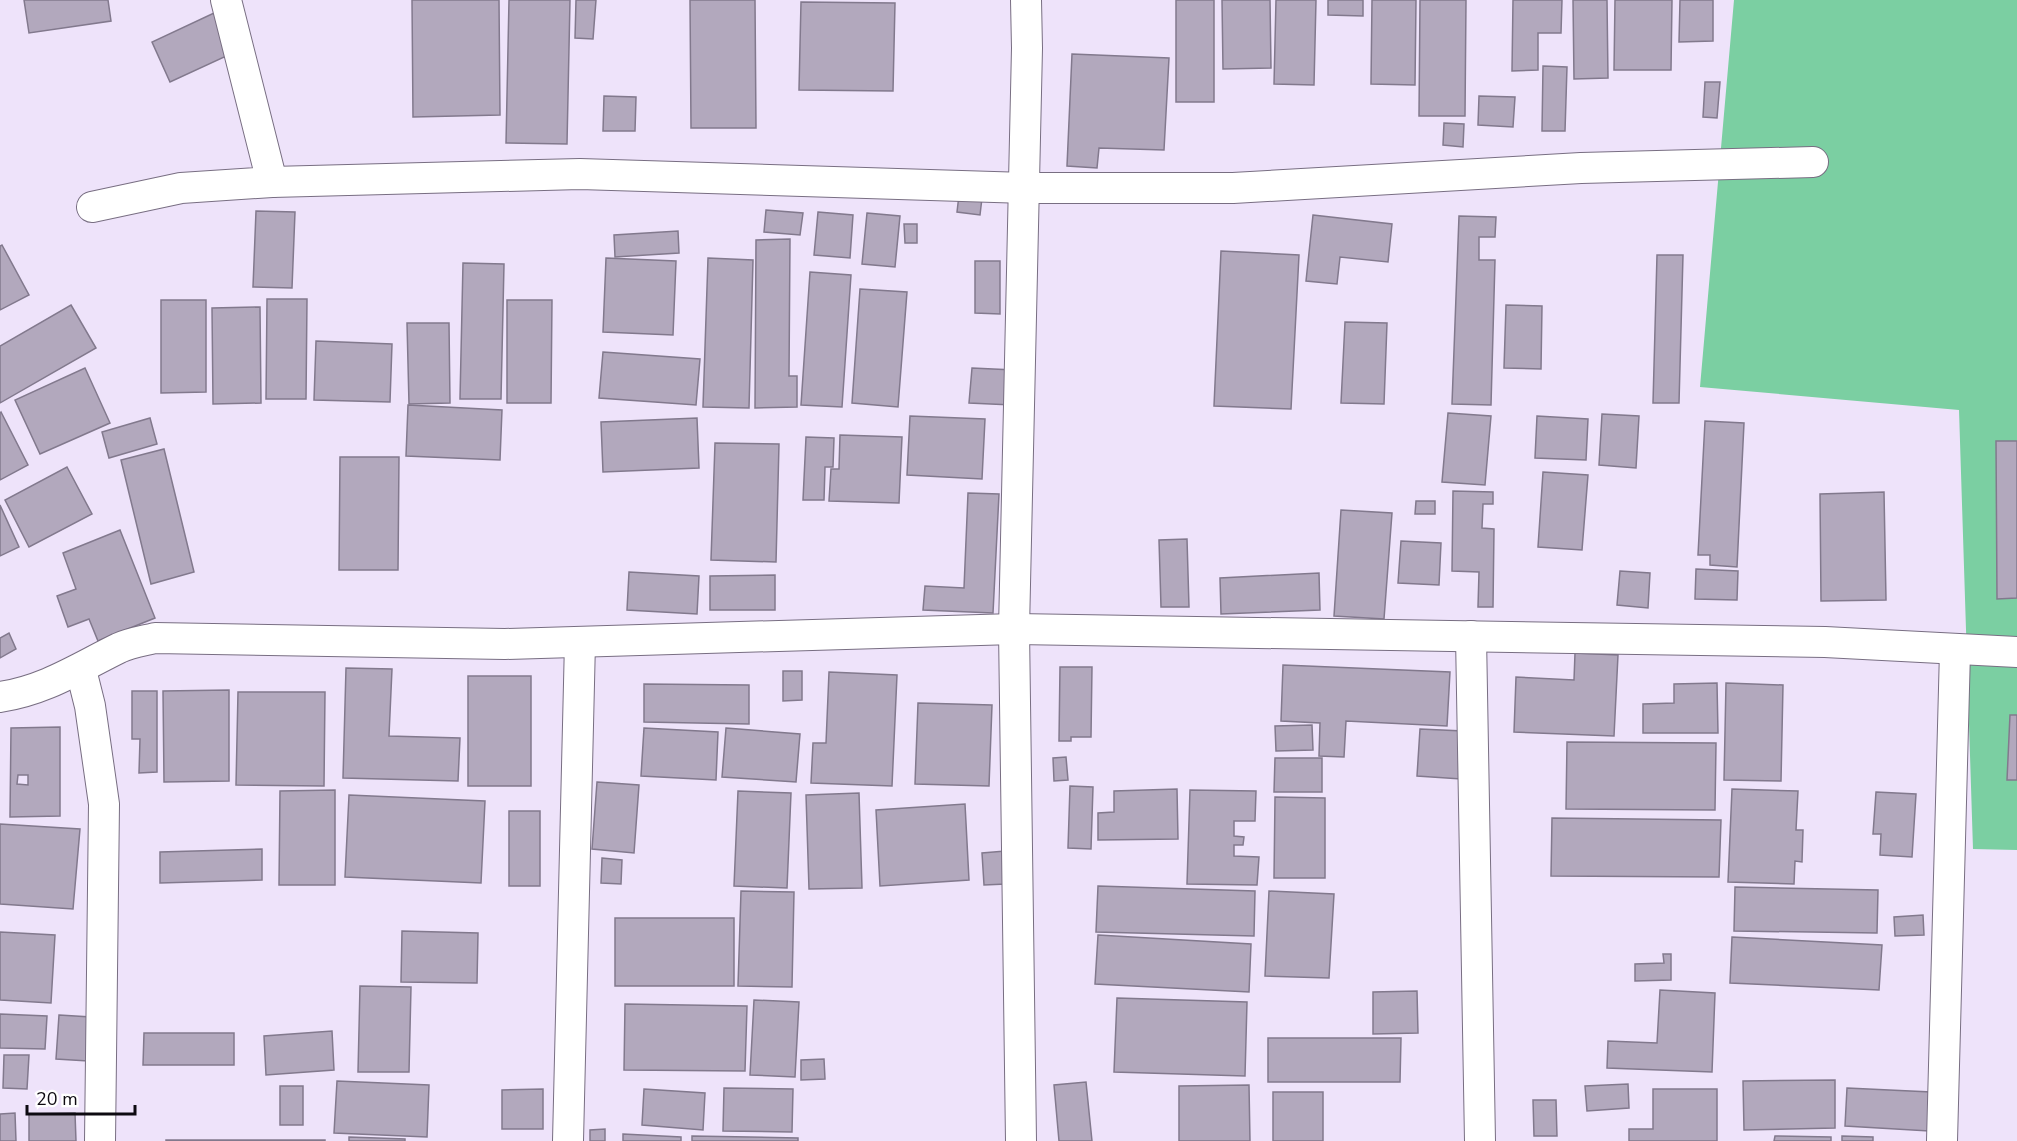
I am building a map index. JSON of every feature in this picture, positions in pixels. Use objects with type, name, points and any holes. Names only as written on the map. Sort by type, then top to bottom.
[{"type":"street","points":[[226,0],[272,182]]},
{"type":"street","points":[[1021,1141],[1014,629],[1026,0]]},
{"type":"street","points":[[92,207],[181,188],[272,182],[580,174],[1024,188],[1233,188],[1581,168],[1813,162]]},
{"type":"street","points":[[0,697],[27,693],[81,670],[121,647],[155,638],[505,644],[1014,629],[1645,641],[1825,642],[1955,651],[2017,652]]},
{"type":"street","points":[[1472,636],[1480,1141]]},
{"type":"street","points":[[568,1141],[580,642]]},
{"type":"street","points":[[1942,1141],[1955,651]]},
{"type":"street","points":[[81,670],[90,706],[104,804],[100,1141]]},
{"type":"green space","points":[[1734,0],[2017,0],[2017,850],[1973,849],[1959,410],[1700,387]]},
{"type":"building","points":[[24,0],[108,0],[111,21],[29,33]]},
{"type":"building","points":[[412,0],[499,0],[500,115],[413,117]]},
{"type":"building","points":[[509,0],[570,0],[567,144],[506,143]]},
{"type":"building","points":[[576,0],[596,0],[593,39],[575,38]]},
{"type":"building","points":[[690,0],[755,0],[756,128],[691,128]]},
{"type":"building","points":[[1176,0],[1214,0],[1214,102],[1176,102]]},
{"type":"building","points":[[1222,0],[1270,0],[1271,68],[1223,69]]},
{"type":"building","points":[[1276,0],[1316,0],[1314,85],[1274,84]]},
{"type":"building","points":[[1328,0],[1363,0],[1363,16],[1328,15]]},
{"type":"building","points":[[1372,0],[1416,0],[1415,85],[1371,84]]},
{"type":"building","points":[[1420,0],[1466,0],[1465,116],[1419,116]]},
{"type":"building","points":[[1513,0],[1562,0],[1561,33],[1538,33],[1538,70],[1512,71]]},
{"type":"building","points":[[1573,0],[1607,0],[1608,78],[1574,79]]},
{"type":"building","points":[[1615,0],[1672,0],[1671,70],[1614,70]]},
{"type":"building","points":[[1680,0],[1713,0],[1713,41],[1679,42]]},
{"type":"building","points":[[801,2],[895,3],[893,91],[799,90]]},
{"type":"building","points":[[214,13],[233,53],[170,82],[152,42]]},
{"type":"building","points":[[1072,54],[1169,58],[1164,150],[1099,148],[1097,168],[1067,166]]},
{"type":"building","points":[[1543,66],[1567,67],[1565,131],[1542,131]]},
{"type":"building","points":[[1705,82],[1720,82],[1717,118],[1703,117]]},
{"type":"building","points":[[604,96],[636,97],[635,131],[603,131]]},
{"type":"building","points":[[1479,96],[1515,97],[1513,127],[1478,125]]},
{"type":"building","points":[[1444,123],[1464,124],[1463,147],[1443,145]]},
{"type":"building","points":[[959,195],[982,198],[980,215],[957,212]]},
{"type":"building","points":[[766,210],[803,213],[800,235],[764,232]]},
{"type":"building","points":[[256,211],[295,212],[292,288],[253,287]]},
{"type":"building","points":[[818,212],[853,215],[850,258],[814,255]]},
{"type":"building","points":[[867,213],[900,216],[895,267],[862,264]]},
{"type":"building","points":[[1313,215],[1392,224],[1388,262],[1340,257],[1337,284],[1306,281]]},
{"type":"building","points":[[1459,216],[1496,217],[1495,237],[1479,237],[1479,260],[1495,260],[1491,405],[1452,404]]},
{"type":"building","points":[[904,224],[917,224],[917,243],[905,243]]},
{"type":"building","points":[[678,231],[679,253],[615,257],[614,235]]},
{"type":"building","points":[[790,239],[789,376],[797,376],[797,407],[755,408],[756,240]]},
{"type":"building","points":[[2,245],[29,295],[0,310],[0,246]]},
{"type":"building","points":[[1221,251],[1299,255],[1291,409],[1214,406]]},
{"type":"building","points":[[1657,255],[1683,255],[1679,403],[1653,403]]},
{"type":"building","points":[[606,258],[676,261],[673,335],[603,332]]},
{"type":"building","points":[[708,258],[753,260],[749,408],[703,407]]},
{"type":"building","points":[[975,261],[1000,261],[1000,314],[975,313]]},
{"type":"building","points":[[463,263],[504,264],[501,399],[460,399]]},
{"type":"building","points":[[810,272],[851,275],[842,407],[801,405]]},
{"type":"building","points":[[860,289],[907,292],[898,407],[852,403]]},
{"type":"building","points":[[267,299],[307,299],[306,399],[266,399]]},
{"type":"building","points":[[161,300],[206,300],[206,392],[161,393]]},
{"type":"building","points":[[507,300],[552,300],[551,403],[507,403]]},
{"type":"building","points":[[71,305],[96,348],[0,403],[0,346]]},
{"type":"building","points":[[1506,305],[1542,306],[1541,369],[1504,368]]},
{"type":"building","points":[[260,307],[261,403],[213,404],[212,308]]},
{"type":"building","points":[[1345,322],[1387,323],[1384,404],[1341,403]]},
{"type":"building","points":[[407,323],[449,323],[450,403],[409,404]]},
{"type":"building","points":[[316,341],[392,344],[390,402],[314,400]]},
{"type":"building","points":[[603,352],[700,359],[696,405],[599,398]]},
{"type":"building","points":[[85,368],[110,423],[40,454],[15,400]]},
{"type":"building","points":[[972,368],[1014,370],[1012,405],[969,403]]},
{"type":"building","points":[[408,405],[502,410],[500,460],[406,456]]},
{"type":"building","points":[[0,413],[28,465],[0,480]]},
{"type":"building","points":[[1448,413],[1491,416],[1485,485],[1442,482]]},
{"type":"building","points":[[1602,414],[1639,416],[1636,468],[1599,465]]},
{"type":"building","points":[[910,416],[985,419],[982,479],[907,475]]},
{"type":"building","points":[[1537,416],[1588,419],[1586,460],[1535,458]]},
{"type":"building","points":[[150,418],[157,444],[109,458],[102,432]]},
{"type":"building","points":[[697,418],[699,468],[603,472],[601,422]]},
{"type":"building","points":[[1705,421],[1744,423],[1737,567],[1710,565],[1710,555],[1698,555]]},
{"type":"building","points":[[840,435],[902,437],[899,503],[829,501],[831,469],[839,469]]},
{"type":"building","points":[[806,437],[834,438],[833,467],[825,467],[824,500],[803,500]]},
{"type":"building","points":[[1996,441],[2017,441],[2017,598],[1997,599]]},
{"type":"building","points":[[715,443],[779,444],[776,562],[711,560]]},
{"type":"building","points":[[164,449],[194,572],[151,584],[121,460]]},
{"type":"building","points":[[340,457],[399,457],[398,570],[339,570]]},
{"type":"building","points":[[67,467],[92,514],[29,547],[5,500]]},
{"type":"building","points":[[1543,472],[1588,475],[1582,550],[1538,547]]},
{"type":"building","points":[[1453,491],[1493,492],[1493,504],[1483,504],[1482,528],[1494,529],[1493,607],[1478,607],[1479,572],[1452,571]]},
{"type":"building","points":[[1884,492],[1886,600],[1821,601],[1820,494]]},
{"type":"building","points":[[968,493],[999,494],[993,613],[923,610],[925,586],[964,588]]},
{"type":"building","points":[[1416,501],[1435,501],[1435,514],[1415,514]]},
{"type":"building","points":[[0,505],[19,547],[0,556]]},
{"type":"building","points":[[1341,510],[1392,513],[1384,619],[1334,616]]},
{"type":"building","points":[[120,530],[155,618],[98,641],[89,619],[68,627],[57,596],[76,589],[63,553]]},
{"type":"building","points":[[1187,539],[1189,607],[1161,607],[1159,540]]},
{"type":"building","points":[[1401,541],[1441,543],[1439,585],[1398,583]]},
{"type":"building","points":[[1696,569],[1738,571],[1737,600],[1695,599]]},
{"type":"building","points":[[1620,571],[1650,573],[1648,608],[1617,605]]},
{"type":"building","points":[[629,572],[699,576],[697,614],[627,610]]},
{"type":"building","points":[[1319,573],[1320,610],[1221,614],[1220,578]]},
{"type":"building","points":[[775,575],[775,610],[710,610],[710,576]]},
{"type":"building","points":[[9,633],[16,649],[0,658],[0,638]]},
{"type":"building","points":[[1575,653],[1618,655],[1614,736],[1514,732],[1516,677],[1574,680]]},
{"type":"building","points":[[1283,665],[1450,672],[1447,726],[1346,721],[1344,757],[1319,756],[1320,723],[1281,721]]},
{"type":"building","points":[[1060,667],[1092,667],[1091,737],[1071,737],[1071,741],[1059,741]]},
{"type":"building","points":[[346,668],[392,669],[389,736],[460,738],[458,781],[343,778]]},
{"type":"building","points":[[783,671],[802,671],[802,700],[783,701]]},
{"type":"building","points":[[829,672],[897,675],[892,786],[811,783],[813,743],[826,743]]},
{"type":"building","points":[[468,676],[531,676],[531,786],[468,786]]},
{"type":"building","points":[[1717,683],[1718,733],[1643,733],[1643,704],[1674,703],[1674,684]]},
{"type":"building","points":[[1726,683],[1783,685],[1781,781],[1724,780]]},
{"type":"building","points":[[644,684],[749,685],[749,724],[644,722]]},
{"type":"building","points":[[229,690],[229,781],[164,782],[163,691]]},
{"type":"building","points":[[132,691],[157,691],[157,772],[139,773],[140,739],[132,739]]},
{"type":"building","points":[[238,692],[325,692],[324,786],[236,785]]},
{"type":"building","points":[[918,703],[992,705],[989,786],[915,784]]},
{"type":"building","points":[[2010,715],[2017,715],[2017,780],[2007,780]]},
{"type":"building","points":[[1312,725],[1313,750],[1276,751],[1275,726]]},
{"type":"building","points":[[60,727],[60,816],[10,817],[11,728]],"holes":[[[18,775],[28,775],[28,785],[17,784]]]},
{"type":"building","points":[[644,728],[718,732],[716,780],[641,776]]},
{"type":"building","points":[[726,728],[800,734],[796,782],[722,777]]},
{"type":"building","points":[[1420,729],[1463,731],[1461,779],[1417,776]]},
{"type":"building","points":[[1567,742],[1716,743],[1715,810],[1566,809]]},
{"type":"building","points":[[1066,757],[1068,780],[1054,781],[1053,758]]},
{"type":"building","points":[[1275,758],[1322,758],[1322,792],[1274,792]]},
{"type":"building","points":[[597,782],[639,785],[634,853],[592,849]]},
{"type":"building","points":[[1070,786],[1093,787],[1091,849],[1068,848]]},
{"type":"building","points":[[1177,789],[1178,839],[1098,840],[1098,813],[1114,812],[1114,791]]},
{"type":"building","points":[[1732,789],[1798,791],[1796,830],[1803,830],[1802,862],[1795,861],[1794,884],[1728,882]]},
{"type":"building","points":[[335,790],[335,885],[279,885],[280,791]]},
{"type":"building","points":[[1190,790],[1256,791],[1255,821],[1234,821],[1234,836],[1244,837],[1243,845],[1234,845],[1234,856],[1259,857],[1257,885],[1187,884]]},
{"type":"building","points":[[738,791],[791,793],[787,888],[734,886]]},
{"type":"building","points":[[1876,792],[1916,794],[1912,857],[1880,855],[1881,834],[1873,834]]},
{"type":"building","points":[[859,793],[862,888],[809,889],[806,795]]},
{"type":"building","points":[[349,795],[485,801],[481,883],[345,877]]},
{"type":"building","points":[[1275,797],[1325,798],[1325,878],[1274,878]]},
{"type":"building","points":[[965,804],[969,880],[880,886],[876,810]]},
{"type":"building","points":[[509,811],[540,811],[540,886],[509,886]]},
{"type":"building","points":[[1552,818],[1721,820],[1719,877],[1551,876]]},
{"type":"building","points":[[0,824],[80,829],[73,909],[0,904]]},
{"type":"building","points":[[262,849],[262,880],[160,883],[160,852]]},
{"type":"building","points":[[1005,851],[1006,884],[984,885],[982,853]]},
{"type":"building","points":[[602,858],[622,860],[621,884],[601,883]]},
{"type":"building","points":[[1098,886],[1255,891],[1254,936],[1096,932]]},
{"type":"building","points":[[1735,887],[1878,890],[1877,933],[1734,931]]},
{"type":"building","points":[[741,891],[794,892],[792,987],[738,986]]},
{"type":"building","points":[[1269,891],[1334,894],[1329,978],[1265,976]]},
{"type":"building","points":[[1923,915],[1924,935],[1895,936],[1894,917]]},
{"type":"building","points":[[615,918],[734,918],[734,986],[615,986]]},
{"type":"building","points":[[402,931],[478,933],[477,983],[401,982]]},
{"type":"building","points":[[0,932],[55,935],[51,1003],[0,1000]]},
{"type":"building","points":[[1098,935],[1251,944],[1249,992],[1095,984]]},
{"type":"building","points":[[1732,937],[1882,945],[1879,990],[1730,983]]},
{"type":"building","points":[[1663,954],[1671,954],[1671,980],[1635,981],[1635,964],[1664,963]]},
{"type":"building","points":[[360,986],[411,987],[409,1072],[358,1072]]},
{"type":"building","points":[[1660,990],[1715,993],[1712,1072],[1607,1068],[1608,1041],[1657,1043]]},
{"type":"building","points":[[1417,991],[1418,1033],[1373,1034],[1373,992]]},
{"type":"building","points":[[1117,998],[1247,1002],[1245,1076],[1114,1072]]},
{"type":"building","points":[[754,1000],[799,1002],[795,1077],[750,1075]]},
{"type":"building","points":[[625,1004],[747,1006],[745,1071],[624,1070]]},
{"type":"building","points":[[0,1014],[47,1016],[45,1049],[0,1048]]},
{"type":"building","points":[[59,1015],[91,1017],[88,1061],[56,1059]]},
{"type":"building","points":[[332,1031],[334,1070],[266,1075],[264,1036]]},
{"type":"building","points":[[144,1033],[234,1033],[234,1065],[143,1065]]},
{"type":"building","points":[[1268,1038],[1401,1038],[1400,1082],[1268,1082]]},
{"type":"building","points":[[4,1055],[29,1055],[27,1089],[3,1088]]},
{"type":"building","points":[[824,1059],[825,1079],[801,1080],[801,1060]]},
{"type":"building","points":[[1835,1080],[1835,1128],[1744,1130],[1743,1081]]},
{"type":"building","points":[[337,1081],[429,1085],[427,1137],[334,1133]]},
{"type":"building","points":[[1086,1082],[1092,1141],[1059,1141],[1054,1085]]},
{"type":"building","points":[[1628,1084],[1629,1108],[1587,1111],[1585,1086]]},
{"type":"building","points":[[1249,1085],[1250,1141],[1179,1141],[1179,1086]]},
{"type":"building","points":[[280,1086],[303,1086],[303,1125],[280,1125]]},
{"type":"building","points":[[724,1088],[793,1089],[792,1132],[723,1131]]},
{"type":"building","points":[[1847,1088],[1931,1092],[1929,1131],[1845,1126]]},
{"type":"building","points":[[543,1089],[543,1129],[502,1129],[502,1090]]},
{"type":"building","points":[[644,1089],[705,1093],[703,1130],[642,1125]]},
{"type":"building","points":[[1653,1089],[1717,1089],[1717,1141],[1629,1141],[1629,1129],[1653,1129]]},
{"type":"building","points":[[1273,1092],[1323,1092],[1323,1141],[1273,1141]]},
{"type":"building","points":[[1533,1100],[1556,1100],[1557,1136],[1534,1136]]},
{"type":"building","points":[[15,1113],[16,1141],[0,1141],[0,1114]]},
{"type":"building","points":[[75,1113],[76,1141],[29,1141],[29,1114]]},
{"type":"building","points":[[605,1129],[605,1141],[590,1141],[590,1130]]},
{"type":"building","points":[[623,1134],[681,1137],[681,1141],[623,1141]]},
{"type":"building","points":[[692,1136],[798,1138],[798,1141],[692,1141]]},
{"type":"building","points":[[1775,1136],[1831,1137],[1831,1141],[1774,1141]]},
{"type":"building","points":[[1842,1136],[1873,1137],[1873,1141],[1842,1141]]},
{"type":"building","points":[[349,1137],[405,1139],[405,1141],[349,1141]]},
{"type":"building","points":[[325,1140],[325,1141],[166,1141]]}]
